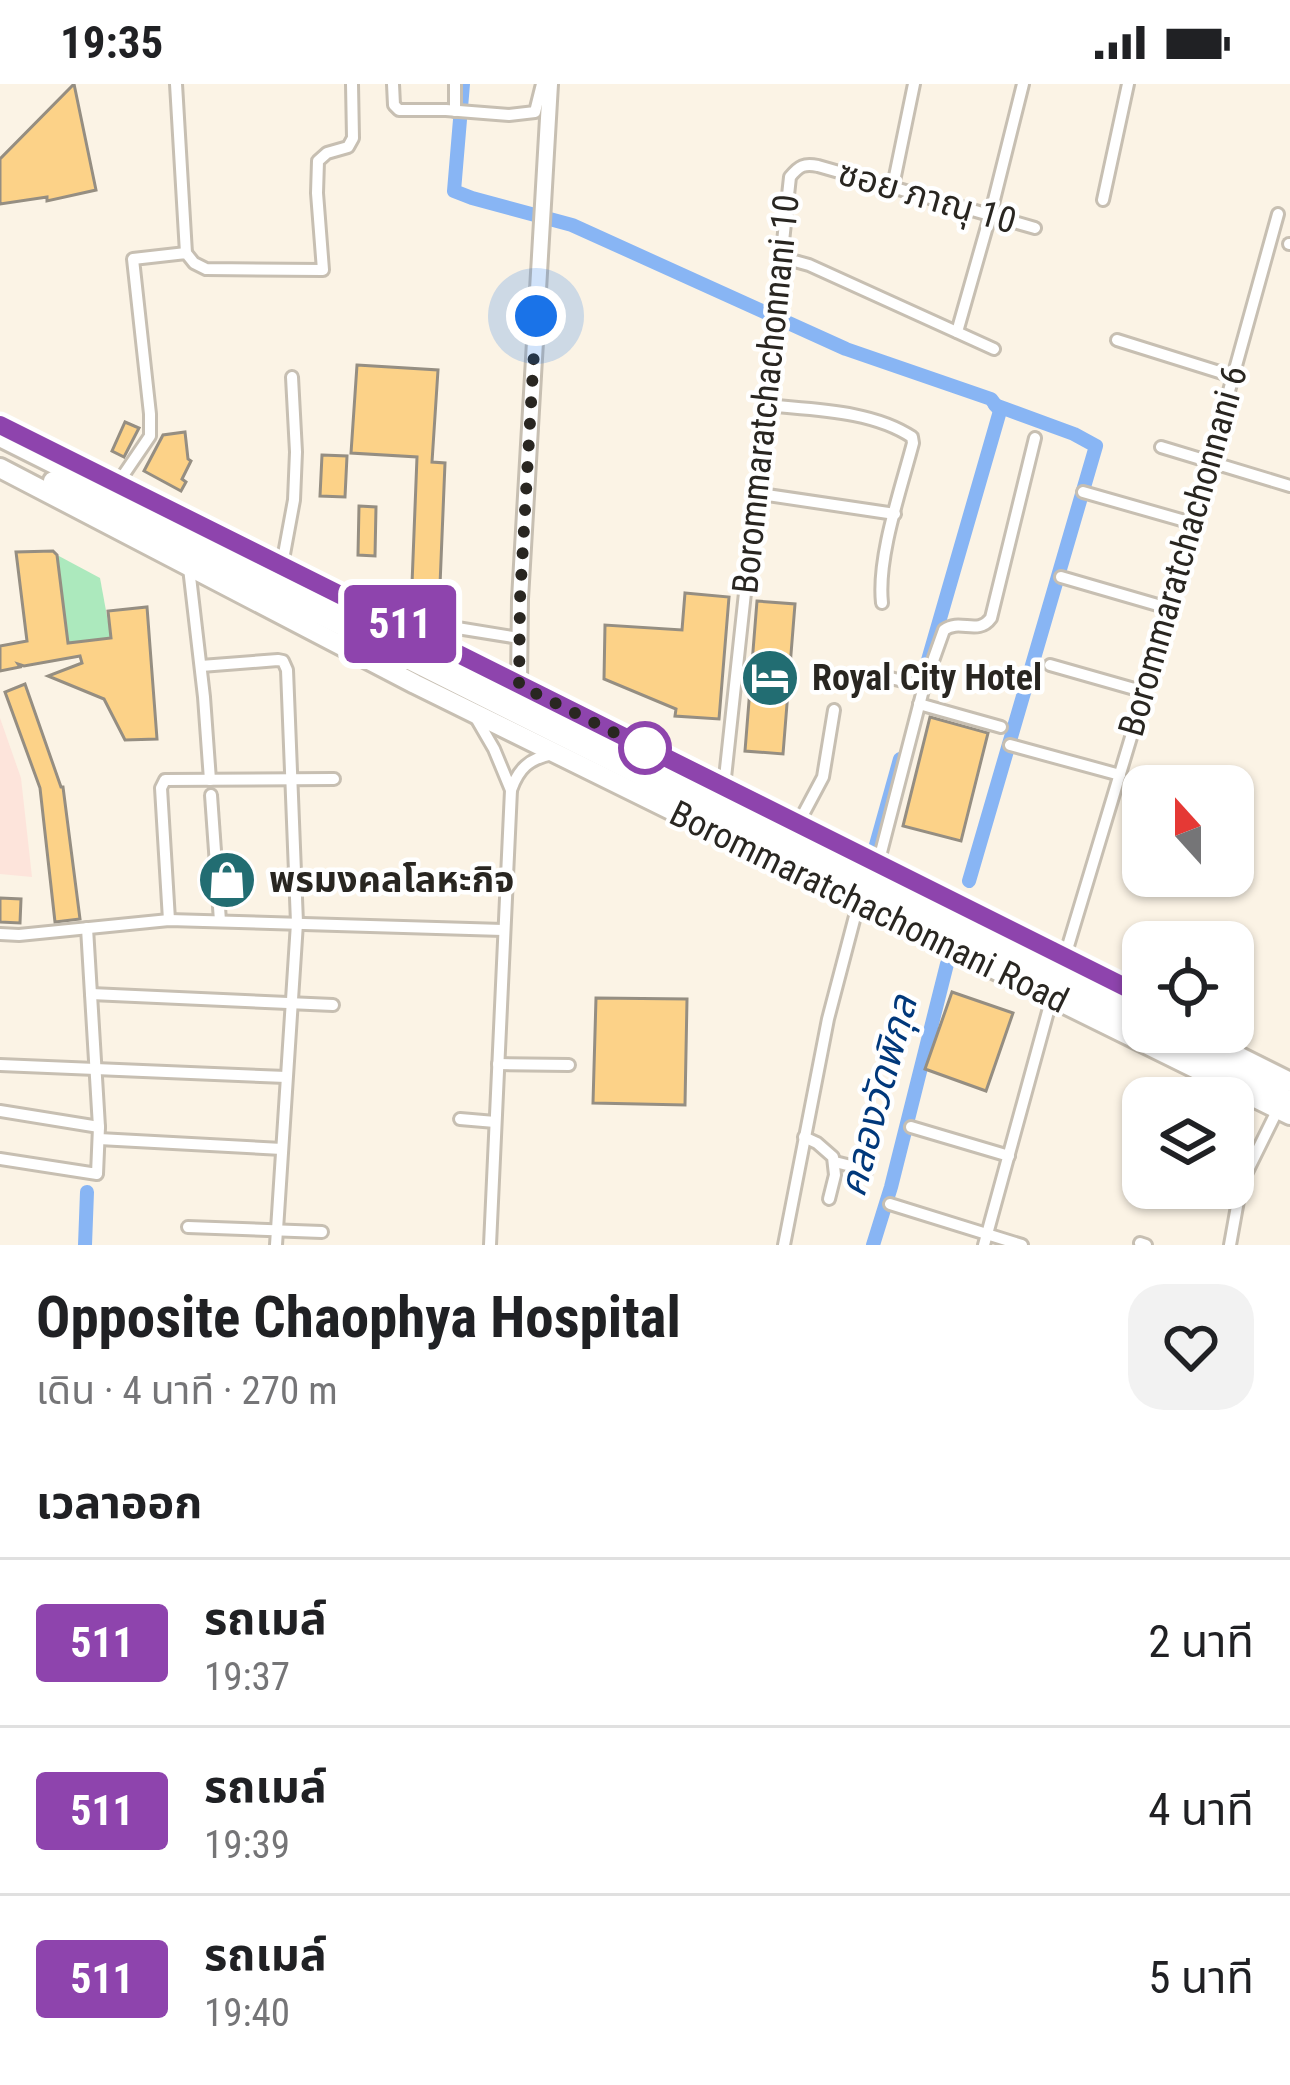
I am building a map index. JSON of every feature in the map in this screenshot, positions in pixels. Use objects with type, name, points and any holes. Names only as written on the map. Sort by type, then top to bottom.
[{"type":"main road","name":"Borommaratchachonnani Road","points":[[0,425],[1122,984]]},
{"type":"main road","points":[[0,437],[1122,998]]},
{"type":"main road","points":[[0,455],[1122,1017]]},
{"type":"main road","name":"Borommaratchachonnani Road","points":[[0,468],[556,754],[1286,1109]]},
{"type":"main road","points":[[1254,1050],[1290,1068]]},
{"type":"main road","points":[[1189,1053],[1286,1109]]},
{"type":"main road","points":[[1232,1053],[1290,1082]]},
{"type":"street","points":[[176,84],[186,253],[206,269],[322,269],[317,161],[348,147],[353,138],[352,84]]},
{"type":"street","points":[[393,84],[399,110],[509,115],[538,109],[546,84]]},
{"type":"street","points":[[455,84],[455,111]]},
{"type":"street","points":[[519,685],[546,84]]},
{"type":"street","points":[[893,186],[914,84]]},
{"type":"street","points":[[957,332],[1023,84]]},
{"type":"street","points":[[1103,200],[1128,84]]},
{"type":"street","name":"Borommaratchachonnani 10","points":[[724,788],[790,178],[807,164],[818,166]]},
{"type":"street","name":"ซอย ภาณุ 10","points":[[818,166],[1035,228]]},
{"type":"street","name":"Borommaratchachonnani 6","points":[[1065,956],[1145,692],[1278,214]]},
{"type":"street","points":[[118,484],[150,436],[133,260],[186,253]]},
{"type":"street","points":[[780,257],[808,265],[994,349]]},
{"type":"street","points":[[1117,340],[1232,376]]},
{"type":"street","points":[[282,565],[294,500],[292,377]]},
{"type":"street","points":[[765,405],[849,414],[910,434],[914,443],[880,588],[882,603]]},
{"type":"street","points":[[878,864],[924,686],[944,630],[949,625],[977,628],[991,618],[1035,438]]},
{"type":"street","points":[[1161,447],[1290,485]]},
{"type":"street","points":[[1084,492],[1192,523]]},
{"type":"street","points":[[754,493],[895,514]]},
{"type":"street","points":[[189,568],[210,780]]},
{"type":"street","points":[[1061,577],[1168,608]]},
{"type":"street","points":[[452,627],[519,638]]},
{"type":"street","points":[[200,666],[283,662],[286,670],[297,922],[276,1245]]},
{"type":"street","points":[[1050,665],[1145,692]]},
{"type":"street","points":[[882,676],[924,686]]},
{"type":"street","points":[[919,704],[1000,727]]},
{"type":"street","points":[[798,824],[824,777],[834,710]]},
{"type":"street","points":[[473,712],[511,790]]},
{"type":"street","points":[[1010,746],[1120,775]]},
{"type":"street","points":[[490,1245],[511,790],[522,767],[556,754]]},
{"type":"street","points":[[169,920],[162,783],[170,779],[334,779]]},
{"type":"street","points":[[211,795],[220,921]]},
{"type":"street","points":[[784,1245],[828,1019],[859,902]]},
{"type":"street","points":[[0,934],[169,920],[503,930]]},
{"type":"street","points":[[0,1160],[98,1174],[87,928]]},
{"type":"street","points":[[91,994],[333,1005]]},
{"type":"street","points":[[985,1240],[1052,997]]},
{"type":"street","points":[[0,1064],[286,1077]]},
{"type":"street","points":[[498,1064],[569,1065]]},
{"type":"street","points":[[1230,1245],[1238,1195],[1286,1109]]},
{"type":"street","points":[[0,1111],[99,1133],[282,1149]]},
{"type":"street","points":[[460,1119],[495,1123]]},
{"type":"street","points":[[910,1127],[1009,1156]]},
{"type":"street","points":[[804,1137],[826,1149],[835,1162],[867,1170]]},
{"type":"street","points":[[829,1199],[835,1162]]},
{"type":"street","points":[[890,1204],[985,1240],[1022,1245]]},
{"type":"street","points":[[188,1226],[322,1232]]},
{"type":"shaded area","points":[[0,718],[21,778],[32,877],[0,874]]},
{"type":"green space","points":[[57,555],[100,578],[111,638],[68,643]]},
{"type":"building","points":[[74,84],[96,190],[47,201],[47,197],[0,204],[0,159]]},
{"type":"building","points":[[357,365],[438,370],[432,462],[445,463],[440,585],[412,584],[417,457],[351,453]]},
{"type":"building","points":[[125,422],[139,428],[124,457],[112,451]]},
{"type":"building","points":[[185,432],[191,461],[181,491],[144,471],[163,435]]},
{"type":"building","points":[[322,455],[347,456],[345,497],[320,496]]},
{"type":"building","points":[[359,506],[376,507],[375,556],[358,555]]},
{"type":"building","points":[[53,551],[68,643],[111,638],[108,611],[147,607],[157,739],[125,740],[104,699],[48,676],[82,663],[80,656],[0,671],[0,646],[27,641],[16,552]]},
{"type":"building","points":[[685,593],[729,597],[719,719],[675,716],[676,709],[604,679],[605,625],[682,630]]},
{"type":"building","name":"Royal City Hotel","points":[[757,601],[795,604],[783,754],[745,751]]},
{"type":"building","points":[[25,684],[63,787],[80,919],[55,922],[40,788],[5,692]]},
{"type":"building","points":[[930,717],[988,733],[961,841],[903,826]]},
{"type":"building","points":[[0,898],[21,899],[20,923],[0,922]]},
{"type":"building","points":[[952,992],[1013,1013],[986,1091],[925,1069]]},
{"type":"building","points":[[596,998],[687,999],[685,1105],[593,1103]]},
{"type":"waterway","points":[[463,84],[454,191],[572,225],[846,349],[991,399],[1000,411],[924,674]]},
{"type":"waterway","name":"คลองวัดพิกุล","points":[[969,881],[1096,446],[995,405]]},
{"type":"waterway","points":[[876,845],[900,759]]},
{"type":"waterway","name":"คลองวัดพิกุล","points":[[873,1245],[947,964]]},
{"type":"waterway","points":[[85,1245],[87,1192]]},
{"type":"bus line","name":"511","points":[[0,425],[1122,986]]},
{"type":"place","name":"Royal City Hotel","points":[[770,678]]},
{"type":"place","name":"พรมงคลโลหะกิจ","points":[[227,880]]},
{"type":"route","points":[[536,316],[519,685],[645,748]]}]
